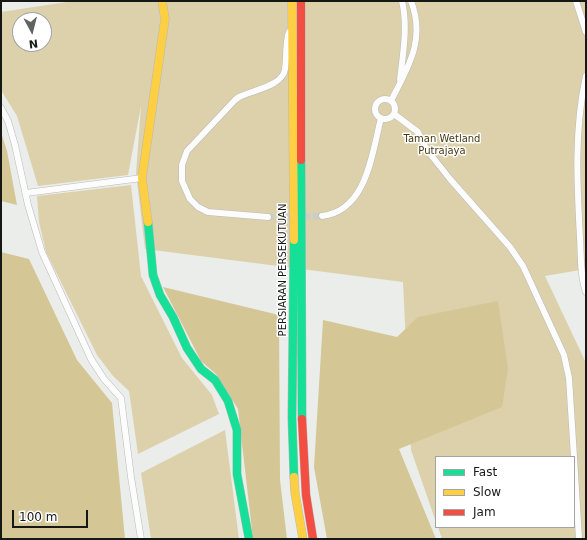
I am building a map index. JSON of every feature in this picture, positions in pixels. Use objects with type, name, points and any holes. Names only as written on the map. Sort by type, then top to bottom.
[{"type":"main road","points":[[162,1],[165,19],[142,178],[147,205],[153,275],[156,286],[187,348],[201,369],[215,380],[228,401],[237,430],[237,474],[249,539]]},
{"type":"main road","name":"PERSIARAN PERSEKUTUAN","points":[[292,1],[292,418],[295,493],[303,539]]},
{"type":"main road","name":"PERSIARAN PERSEKUTUAN","points":[[301,1],[302,418],[306,495],[313,539]]},
{"type":"street","points":[[399,85],[405,20],[402,1]]},
{"type":"street","points":[[391,101],[416,46],[416,15],[411,1]]},
{"type":"street","points":[[576,1],[586,32]]},
{"type":"street","points":[[268,217],[208,212],[198,207],[190,199],[182,181],[182,165],[187,151],[239,97],[281,78],[285,70],[286,44],[292,24]]},
{"type":"street","points":[[586,76],[580,116],[576,177],[581,261],[586,292]]},
{"type":"street","points":[[382,100],[391,101],[395,107],[394,114],[391,118],[381,118],[376,111],[376,107],[382,100]]},
{"type":"street","points":[[1,108],[8,121],[15,145],[42,252],[88,352],[104,379],[122,398],[130,477],[142,539]]},
{"type":"street","points":[[394,114],[418,132],[427,150],[450,179],[510,247],[523,266],[564,355],[569,378],[574,456]]},
{"type":"street","points":[[322,216],[338,212],[358,193],[364,180],[381,118]]},
{"type":"street","points":[[26,193],[142,178]]},
{"type":"street","points":[[575,473],[579,539]]},
{"type":"green space","name":"Taman Wetland Putrajaya","points":[[73,1],[586,1],[586,269],[545,276],[586,363],[586,539],[442,539],[438,528],[575,528],[575,456],[435,456],[435,519],[411,450],[403,282],[145,249],[136,173],[141,106],[128,175],[38,186],[17,116],[1,90],[1,12]]},
{"type":"green space","points":[[131,185],[141,276],[182,358],[212,395],[219,414],[138,454],[129,391],[113,376],[97,355],[46,252],[39,222],[37,196]]},
{"type":"green space","points":[[225,430],[239,539],[151,539],[141,473]]},
{"type":"shaded area","points":[[1,132],[7,151],[17,205],[1,201]]},
{"type":"shaded area","points":[[1,252],[29,259],[77,360],[112,403],[125,539],[1,539]]},
{"type":"shaded area","points":[[163,287],[279,315],[280,480],[287,539],[253,539],[238,409],[216,374],[201,361]]},
{"type":"shaded area","points":[[498,301],[508,369],[502,407],[399,449],[436,539],[327,539],[314,467],[323,320],[397,337],[418,317]]},
{"type":"tunnel","points":[[268,217],[322,216]]},
{"type":"traffic: fast","points":[[301,160],[302,419]]},
{"type":"traffic: fast","points":[[148,222],[153,275],[160,295],[173,317],[187,348],[201,369],[215,380],[228,401],[237,430],[237,474],[249,539]]},
{"type":"traffic: fast","points":[[294,240],[292,418],[294,477]]},
{"type":"traffic: slow","points":[[148,222],[142,178],[165,19],[162,1]]},
{"type":"traffic: slow","points":[[292,1],[294,240]]},
{"type":"traffic: slow","points":[[294,477],[295,493],[303,539]]},
{"type":"traffic: jam","points":[[301,1],[301,160]]},
{"type":"traffic: jam","points":[[302,419],[306,495],[313,539]]}]
